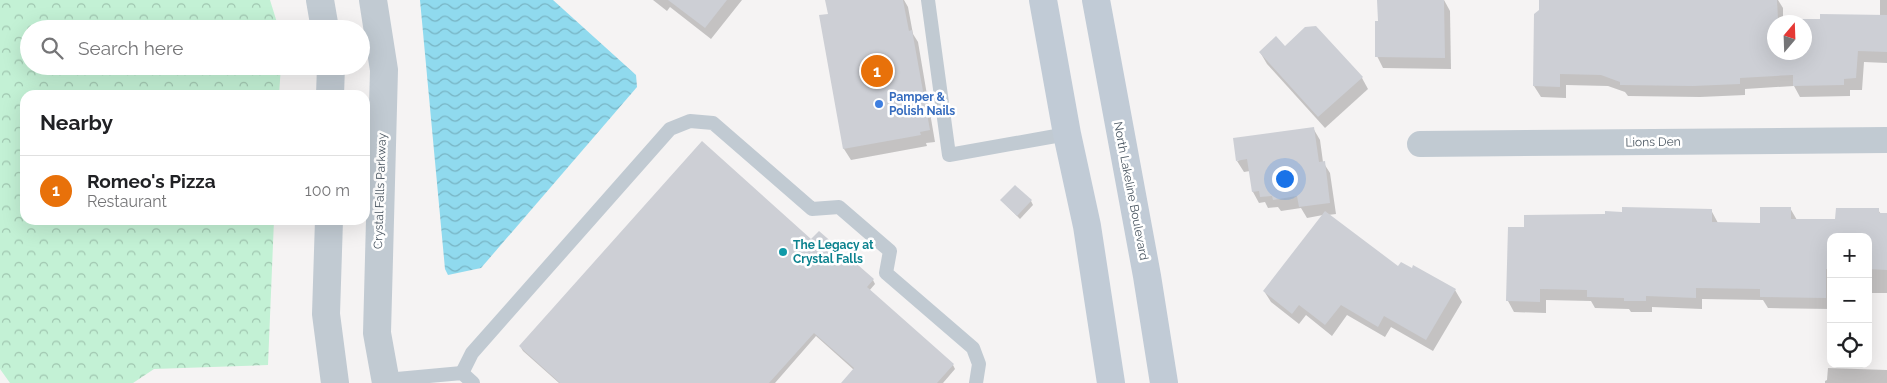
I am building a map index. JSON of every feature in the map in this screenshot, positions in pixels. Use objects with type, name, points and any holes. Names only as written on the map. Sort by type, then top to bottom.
[{"type":"main road","points":[[1044,0],[1067,134],[1087,226],[1111,383]]},
{"type":"main road","name":"North Lakeline Boulevard","points":[[1096,0],[1147,276],[1164,383]]},
{"type":"street","points":[[320,0],[323,20]]},
{"type":"street","name":"Crystal Falls Parkway","points":[[373,0],[384,70],[377,333],[380,382]]},
{"type":"street","points":[[330,75],[330,90]]},
{"type":"street","name":"Lions Den","points":[[1420,144],[1887,140]]},
{"type":"street","points":[[328,225],[326,314],[335,383]]},
{"type":"lane","points":[[928,0],[949,155],[1067,134]]},
{"type":"lane","points":[[380,382],[468,378],[472,353],[670,129],[690,120],[713,123],[812,209],[839,207],[890,251],[886,273],[973,348],[978,364],[976,383]]},
{"type":"green space","points":[[0,0],[270,0],[276,20],[20,20],[20,75],[280,75],[279,90],[20,90],[20,225],[274,225],[268,365],[154,369],[133,383],[10,383],[0,369]]},
{"type":"water","points":[[420,0],[553,0],[636,75],[637,87],[481,268],[448,275],[445,269]]},
{"type":"building","points":[[668,0],[727,0],[705,28]]},
{"type":"building","points":[[825,0],[903,0],[909,31],[912,30],[930,130],[920,132],[921,135],[843,149],[819,15],[828,14]]},
{"type":"building","points":[[1377,0],[1444,0],[1445,58],[1375,57],[1375,21],[1378,21]]},
{"type":"building","points":[[1539,0],[1777,0],[1778,15],[1767,15],[1767,60],[1812,60],[1812,19],[1820,19],[1820,14],[1887,15],[1887,52],[1858,51],[1856,78],[1844,79],[1844,85],[1793,86],[1793,75],[1740,78],[1740,84],[1693,86],[1620,85],[1620,82],[1601,75],[1560,74],[1560,87],[1533,86],[1534,14],[1539,10]]},
{"type":"building","points":[[1316,26],[1363,77],[1318,117],[1259,52],[1276,36],[1285,46],[1305,27]]},
{"type":"building","points":[[1314,127],[1319,162],[1325,161],[1330,203],[1299,207],[1297,196],[1273,200],[1272,196],[1260,197],[1259,191],[1252,192],[1247,159],[1236,161],[1233,138]]},
{"type":"building","name":"The Legacy at Crystal Falls","points":[[702,141],[811,239],[819,231],[874,279],[867,287],[954,364],[937,383],[841,383],[854,368],[814,333],[769,383],[560,383],[519,346]]},
{"type":"building","points":[[1015,185],[1032,200],[1017,216],[1000,200]]},
{"type":"building","points":[[1622,207],[1712,209],[1712,222],[1760,223],[1760,207],[1791,207],[1791,219],[1835,219],[1836,208],[1879,208],[1879,213],[1887,213],[1887,270],[1872,269],[1872,233],[1827,233],[1826,298],[1760,297],[1760,289],[1696,288],[1696,298],[1646,296],[1646,301],[1624,301],[1624,298],[1587,297],[1587,290],[1540,289],[1540,302],[1506,301],[1508,227],[1524,227],[1524,215],[1605,214],[1605,211],[1622,212]]},
{"type":"building","points":[[1325,211],[1398,266],[1401,262],[1412,268],[1413,265],[1456,289],[1426,340],[1384,316],[1378,327],[1341,305],[1325,325],[1299,305],[1292,314],[1263,291]]},
{"type":"place","name":"Romeo's Pizza","points":[[877,71]]},
{"type":"place","name":"Pamper & Polish Nails","points":[[879,104]]},
{"type":"place","name":"The Legacy at Crystal Falls","points":[[783,252]]}]
